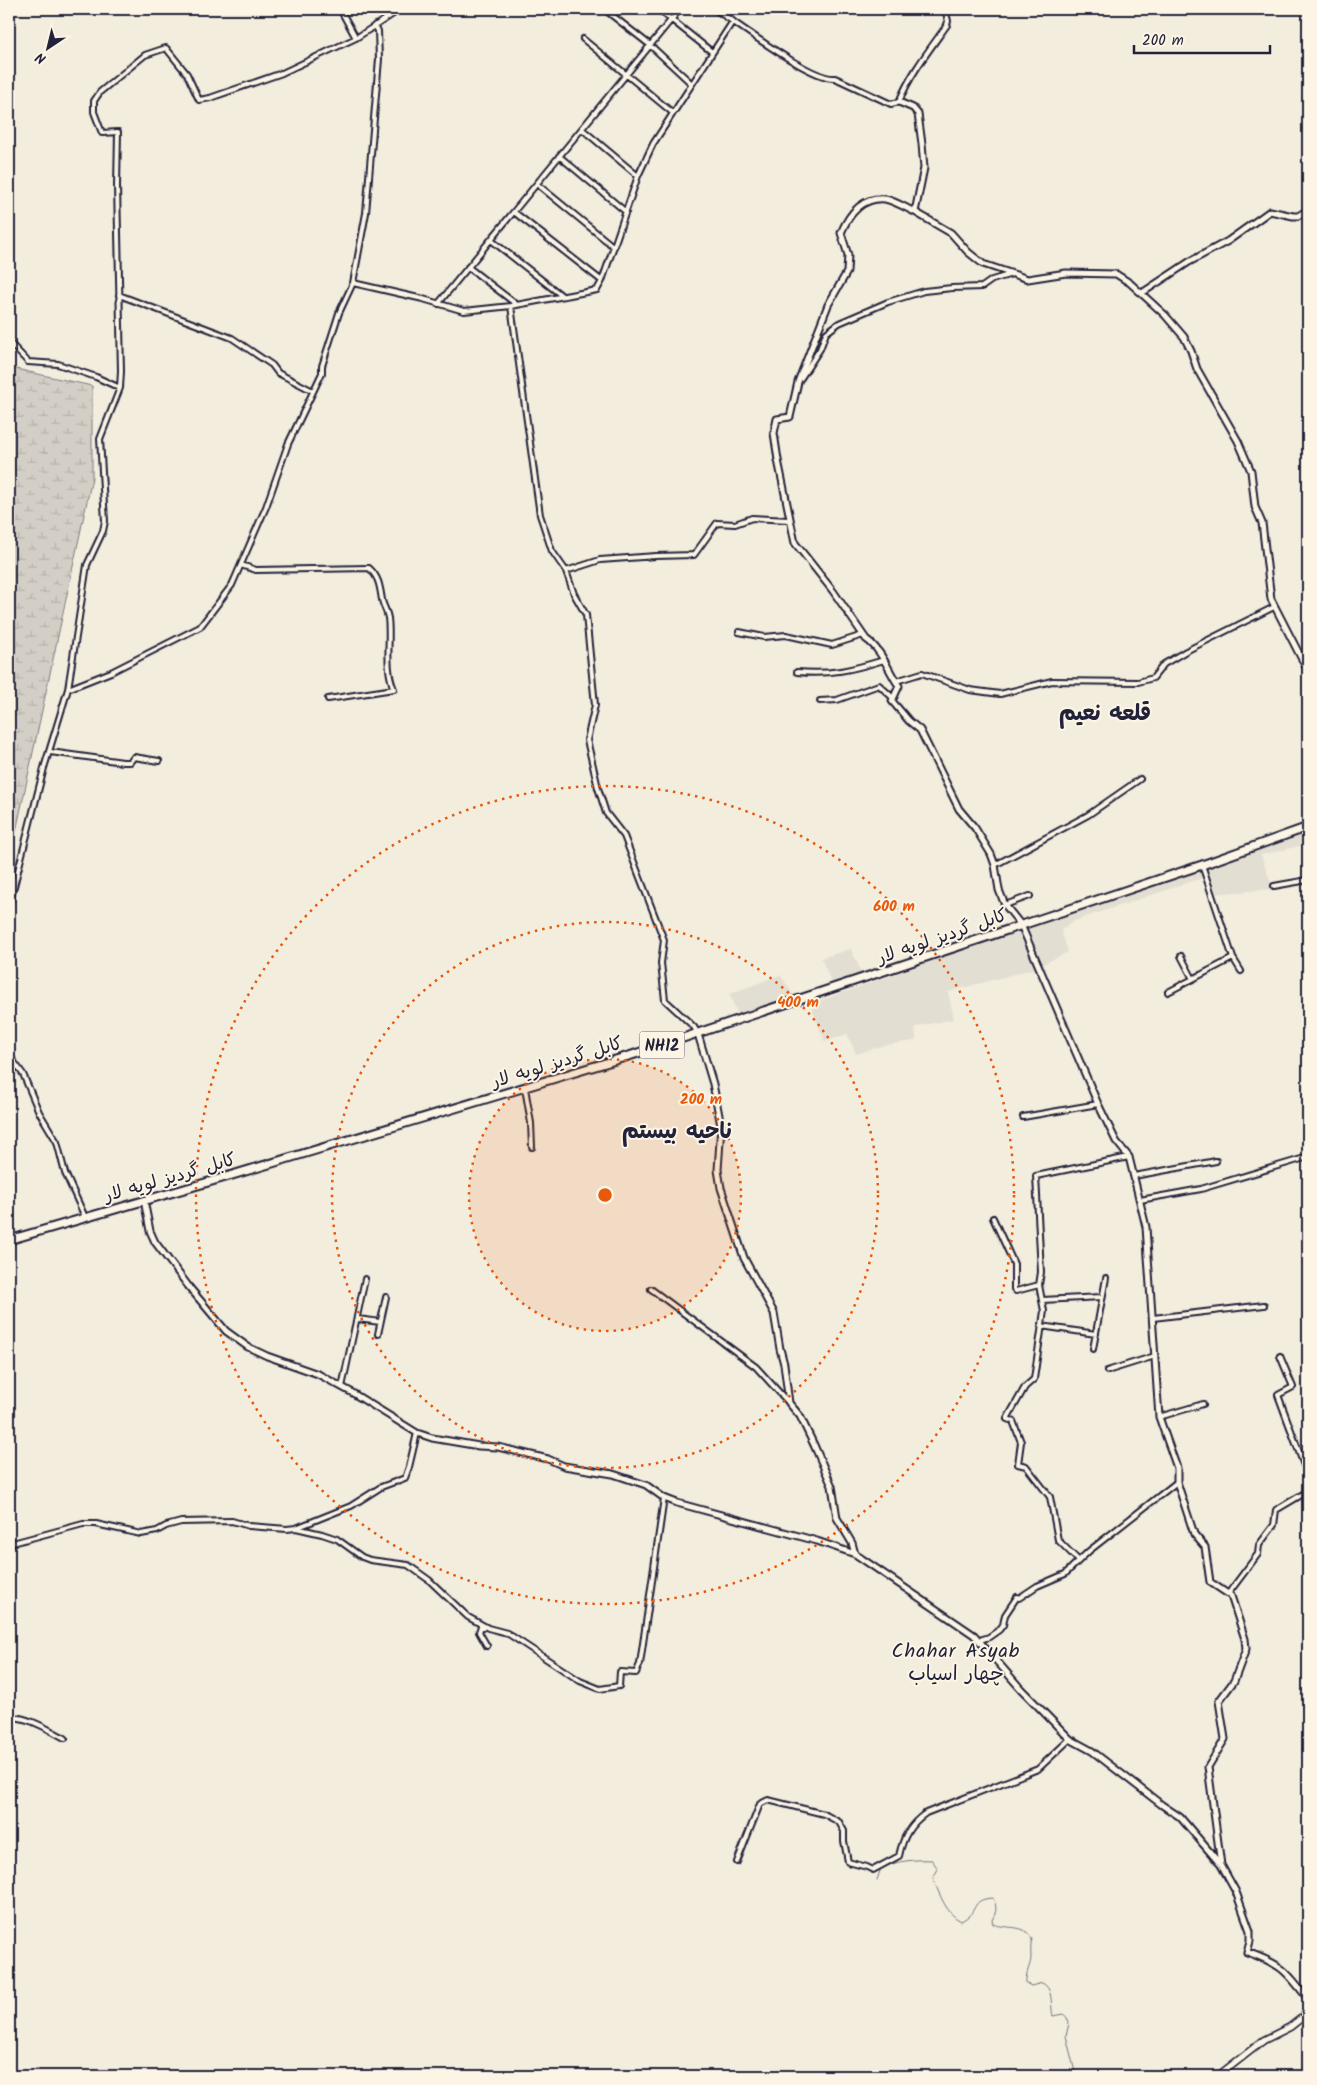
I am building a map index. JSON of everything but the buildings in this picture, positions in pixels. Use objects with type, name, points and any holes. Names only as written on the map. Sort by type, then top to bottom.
[{"type":"highway","name":"کابل گردیز لویه لار","points":[[9,1240],[525,1088],[698,1034],[1308,828]]},
{"type":"main road","points":[[1218,2076],[1264,2040],[1290,2027],[1308,2013]]},
{"type":"street","points":[[340,9],[356,38]]},
{"type":"street","points":[[9,906],[44,768],[68,689],[87,564],[103,530],[105,521],[100,439],[120,388],[118,132],[102,133],[94,112],[94,101],[100,92],[144,55],[166,48],[187,74],[199,100],[210,98],[282,73],[356,38],[401,9]]},
{"type":"street","points":[[604,9],[650,45],[692,84]]},
{"type":"street","points":[[658,9],[712,52]]},
{"type":"street","points":[[438,304],[680,9]]},
{"type":"street","points":[[714,9],[784,56],[826,79],[835,78],[891,104],[899,102],[913,108],[918,114],[924,168],[915,212]]},
{"type":"street","points":[[899,102],[925,56],[947,26],[948,21],[945,9]]},
{"type":"street","points":[[353,283],[423,299],[464,311],[511,306],[561,295],[597,290],[602,281],[638,176],[653,144],[733,20]]},
{"type":"street","points":[[68,689],[111,672],[200,627],[232,585],[266,506],[288,444],[322,373],[322,366],[339,313],[353,283],[366,214],[379,59],[376,25]]},
{"type":"street","points":[[583,39],[672,113]]},
{"type":"street","points":[[582,129],[638,176]]},
{"type":"street","points":[[559,156],[626,212]]},
{"type":"street","points":[[537,184],[614,247]]},
{"type":"street","points":[[892,697],[899,686],[884,660],[873,644],[863,635],[833,591],[795,543],[789,520],[774,433],[777,419],[790,417],[798,382],[828,305],[847,272],[848,255],[840,233],[848,216],[868,200],[886,199],[915,212],[951,233],[968,252],[983,264],[1028,279],[1066,272],[1116,274],[1165,315],[1184,337],[1197,369],[1238,441],[1251,471],[1255,507],[1262,523],[1271,599],[1308,670]]},
{"type":"street","points":[[1142,294],[1188,262],[1228,242],[1270,211],[1298,216],[1308,210]]},
{"type":"street","points":[[514,212],[602,281]]},
{"type":"street","points":[[491,240],[561,295]]},
{"type":"street","points":[[468,267],[516,304]]},
{"type":"street","points":[[798,382],[820,349],[826,333],[839,323],[888,302],[924,291],[982,286],[992,280],[1013,274]]},
{"type":"street","points":[[119,295],[232,338],[272,365],[278,373],[313,390]]},
{"type":"street","points":[[511,306],[540,514],[552,551],[566,571],[574,594],[586,615],[595,705],[587,740],[598,788],[606,813],[624,836],[664,940],[661,963],[665,1000],[694,1027],[714,1084],[721,1121],[718,1170],[721,1188],[744,1258],[774,1313],[789,1403]]},
{"type":"street","points":[[9,342],[28,362],[58,364],[96,377],[120,388]]},
{"type":"street","points":[[566,571],[600,560],[694,555],[717,523],[735,524],[752,518],[789,520]]},
{"type":"street","points":[[241,565],[256,570],[369,568],[376,575],[382,602],[388,616],[390,644],[388,666],[394,689],[328,699]]},
{"type":"street","points":[[896,682],[922,674],[961,685],[970,690],[1000,694],[1052,682],[1138,682],[1153,678],[1164,664],[1274,607]]},
{"type":"street","points":[[739,632],[764,637],[786,635],[832,645],[863,635]]},
{"type":"street","points":[[797,672],[824,674],[858,668],[884,660]]},
{"type":"street","points":[[820,701],[837,700],[879,685],[892,697],[892,700],[909,721],[920,730],[959,809],[991,854],[995,865],[999,890],[1005,905],[1021,925],[1098,1104],[1116,1141],[1129,1157],[1146,1227],[1160,1417],[1177,1468],[1177,1482],[1194,1534],[1206,1547],[1210,1582],[1228,1594],[1241,1623],[1246,1649],[1234,1680],[1220,1701],[1225,1739],[1208,1767],[1221,1864]]},
{"type":"street","points":[[50,752],[123,762],[130,762],[134,757],[159,761]]},
{"type":"street","points":[[995,865],[1088,815],[1140,779]]},
{"type":"street","points":[[1202,865],[1233,958],[1241,972]]},
{"type":"street","points":[[1274,886],[1308,880]]},
{"type":"street","points":[[1005,905],[1030,896]]},
{"type":"street","points":[[1182,956],[1193,979]]},
{"type":"street","points":[[1168,992],[1233,958]]},
{"type":"street","points":[[9,1056],[23,1074],[38,1112],[56,1142],[65,1173],[85,1217]]},
{"type":"street","points":[[525,1088],[531,1124],[532,1148]]},
{"type":"street","points":[[1023,1117],[1098,1104]]},
{"type":"street","points":[[1078,1560],[1058,1540],[1050,1497],[1026,1466],[1018,1464],[1021,1442],[1013,1421],[1007,1419],[1025,1387],[1034,1379],[1044,1311],[1039,1285],[1042,1272],[1036,1176],[1129,1157]]},
{"type":"street","points":[[1140,1200],[1201,1189],[1308,1157]]},
{"type":"street","points":[[1134,1176],[1216,1161]]},
{"type":"street","points":[[144,1200],[150,1231],[155,1242],[188,1287],[226,1330],[248,1347],[267,1356],[318,1374],[417,1433],[432,1438],[479,1446],[498,1447],[548,1459],[564,1466],[613,1474],[646,1485],[664,1498],[756,1526],[817,1541],[855,1554],[974,1635],[1021,1689],[1070,1739],[1092,1750],[1180,1817],[1221,1864],[1236,1892],[1250,1931],[1247,1952],[1274,1962],[1289,1974],[1308,1999]]},
{"type":"street","points":[[994,1218],[1014,1264],[1014,1289],[1016,1291],[1039,1285]]},
{"type":"street","points":[[1093,1349],[1106,1278]]},
{"type":"street","points":[[342,1387],[365,1279]]},
{"type":"street","points":[[651,1289],[756,1367],[800,1416],[832,1486],[837,1518],[852,1543],[855,1554]]},
{"type":"street","points":[[378,1334],[386,1297]]},
{"type":"street","points":[[1042,1300],[1102,1297]]},
{"type":"street","points":[[1153,1318],[1264,1305]]},
{"type":"street","points":[[358,1319],[380,1322]]},
{"type":"street","points":[[1042,1326],[1096,1334]]},
{"type":"street","points":[[1107,1371],[1155,1356]]},
{"type":"street","points":[[1280,1356],[1293,1387],[1278,1395],[1305,1468],[1308,1469]]},
{"type":"street","points":[[1160,1417],[1203,1404]]},
{"type":"street","points":[[9,1544],[83,1524],[96,1524],[141,1534],[157,1531],[166,1526],[182,1522],[232,1521],[249,1526],[296,1528],[351,1506],[381,1487],[405,1478],[410,1467],[417,1433]]},
{"type":"street","points":[[980,1640],[989,1637],[999,1630],[1003,1625],[1004,1614],[1018,1596],[1019,1598],[1037,1586],[1065,1574],[1078,1560],[1177,1482]]},
{"type":"street","points":[[1228,1594],[1258,1554],[1259,1546],[1274,1524],[1276,1510],[1308,1491]]},
{"type":"street","points":[[487,1646],[479,1632],[481,1626],[507,1633],[580,1681],[600,1688],[619,1686],[620,1672],[636,1673],[640,1664],[664,1498]]},
{"type":"street","points":[[296,1528],[337,1539],[370,1560],[408,1564],[429,1580],[461,1611],[488,1628]]},
{"type":"street","points":[[9,1718],[15,1716],[24,1719],[65,1738]]},
{"type":"street","points":[[737,1862],[760,1804],[768,1800],[824,1814],[839,1822],[844,1831],[848,1862],[873,1870],[899,1856],[902,1842],[907,1833],[915,1821],[926,1813],[1038,1769],[1070,1739]]},
{"type":"shaded area","points":[[1308,828],[1308,857],[1303,845],[1261,855],[1273,889],[1213,894],[1205,877],[1074,921],[1061,930],[1068,952],[1033,969],[948,992],[954,1019],[915,1027],[916,1039],[914,1041],[885,1045],[856,1054],[847,1034],[825,1042],[810,1004]]},
{"type":"shaded area","points":[[851,949],[862,974],[832,984],[821,958]]},
{"type":"shaded area","points":[[780,975],[795,997],[738,1014],[729,994]]},
{"type":"green space","points":[[9,365],[11,368],[92,386],[92,478],[9,864]]},
{"type":"waterway","points":[[877,1880],[881,1868],[906,1861],[932,1860],[938,1869],[933,1878],[947,1908],[956,1918],[961,1921],[971,1914],[977,1903],[993,1898],[996,1909],[992,1920],[993,1924],[1020,1929],[1029,1934],[1032,1939],[1031,1960],[1026,1983],[1031,1986],[1042,1983],[1046,1986],[1050,1993],[1053,2016],[1063,2014],[1066,2016],[1069,2023],[1066,2036],[1076,2076]]},
{"type":"district","name":"قلعه نعيم","points":[[1105,712]]},
{"type":"district","name":"ناحیه بیستم","points":[[677,1130]]},
{"type":"district","name":"Chahar Asyab چهار اسیاب","points":[[956,1662]]}]
